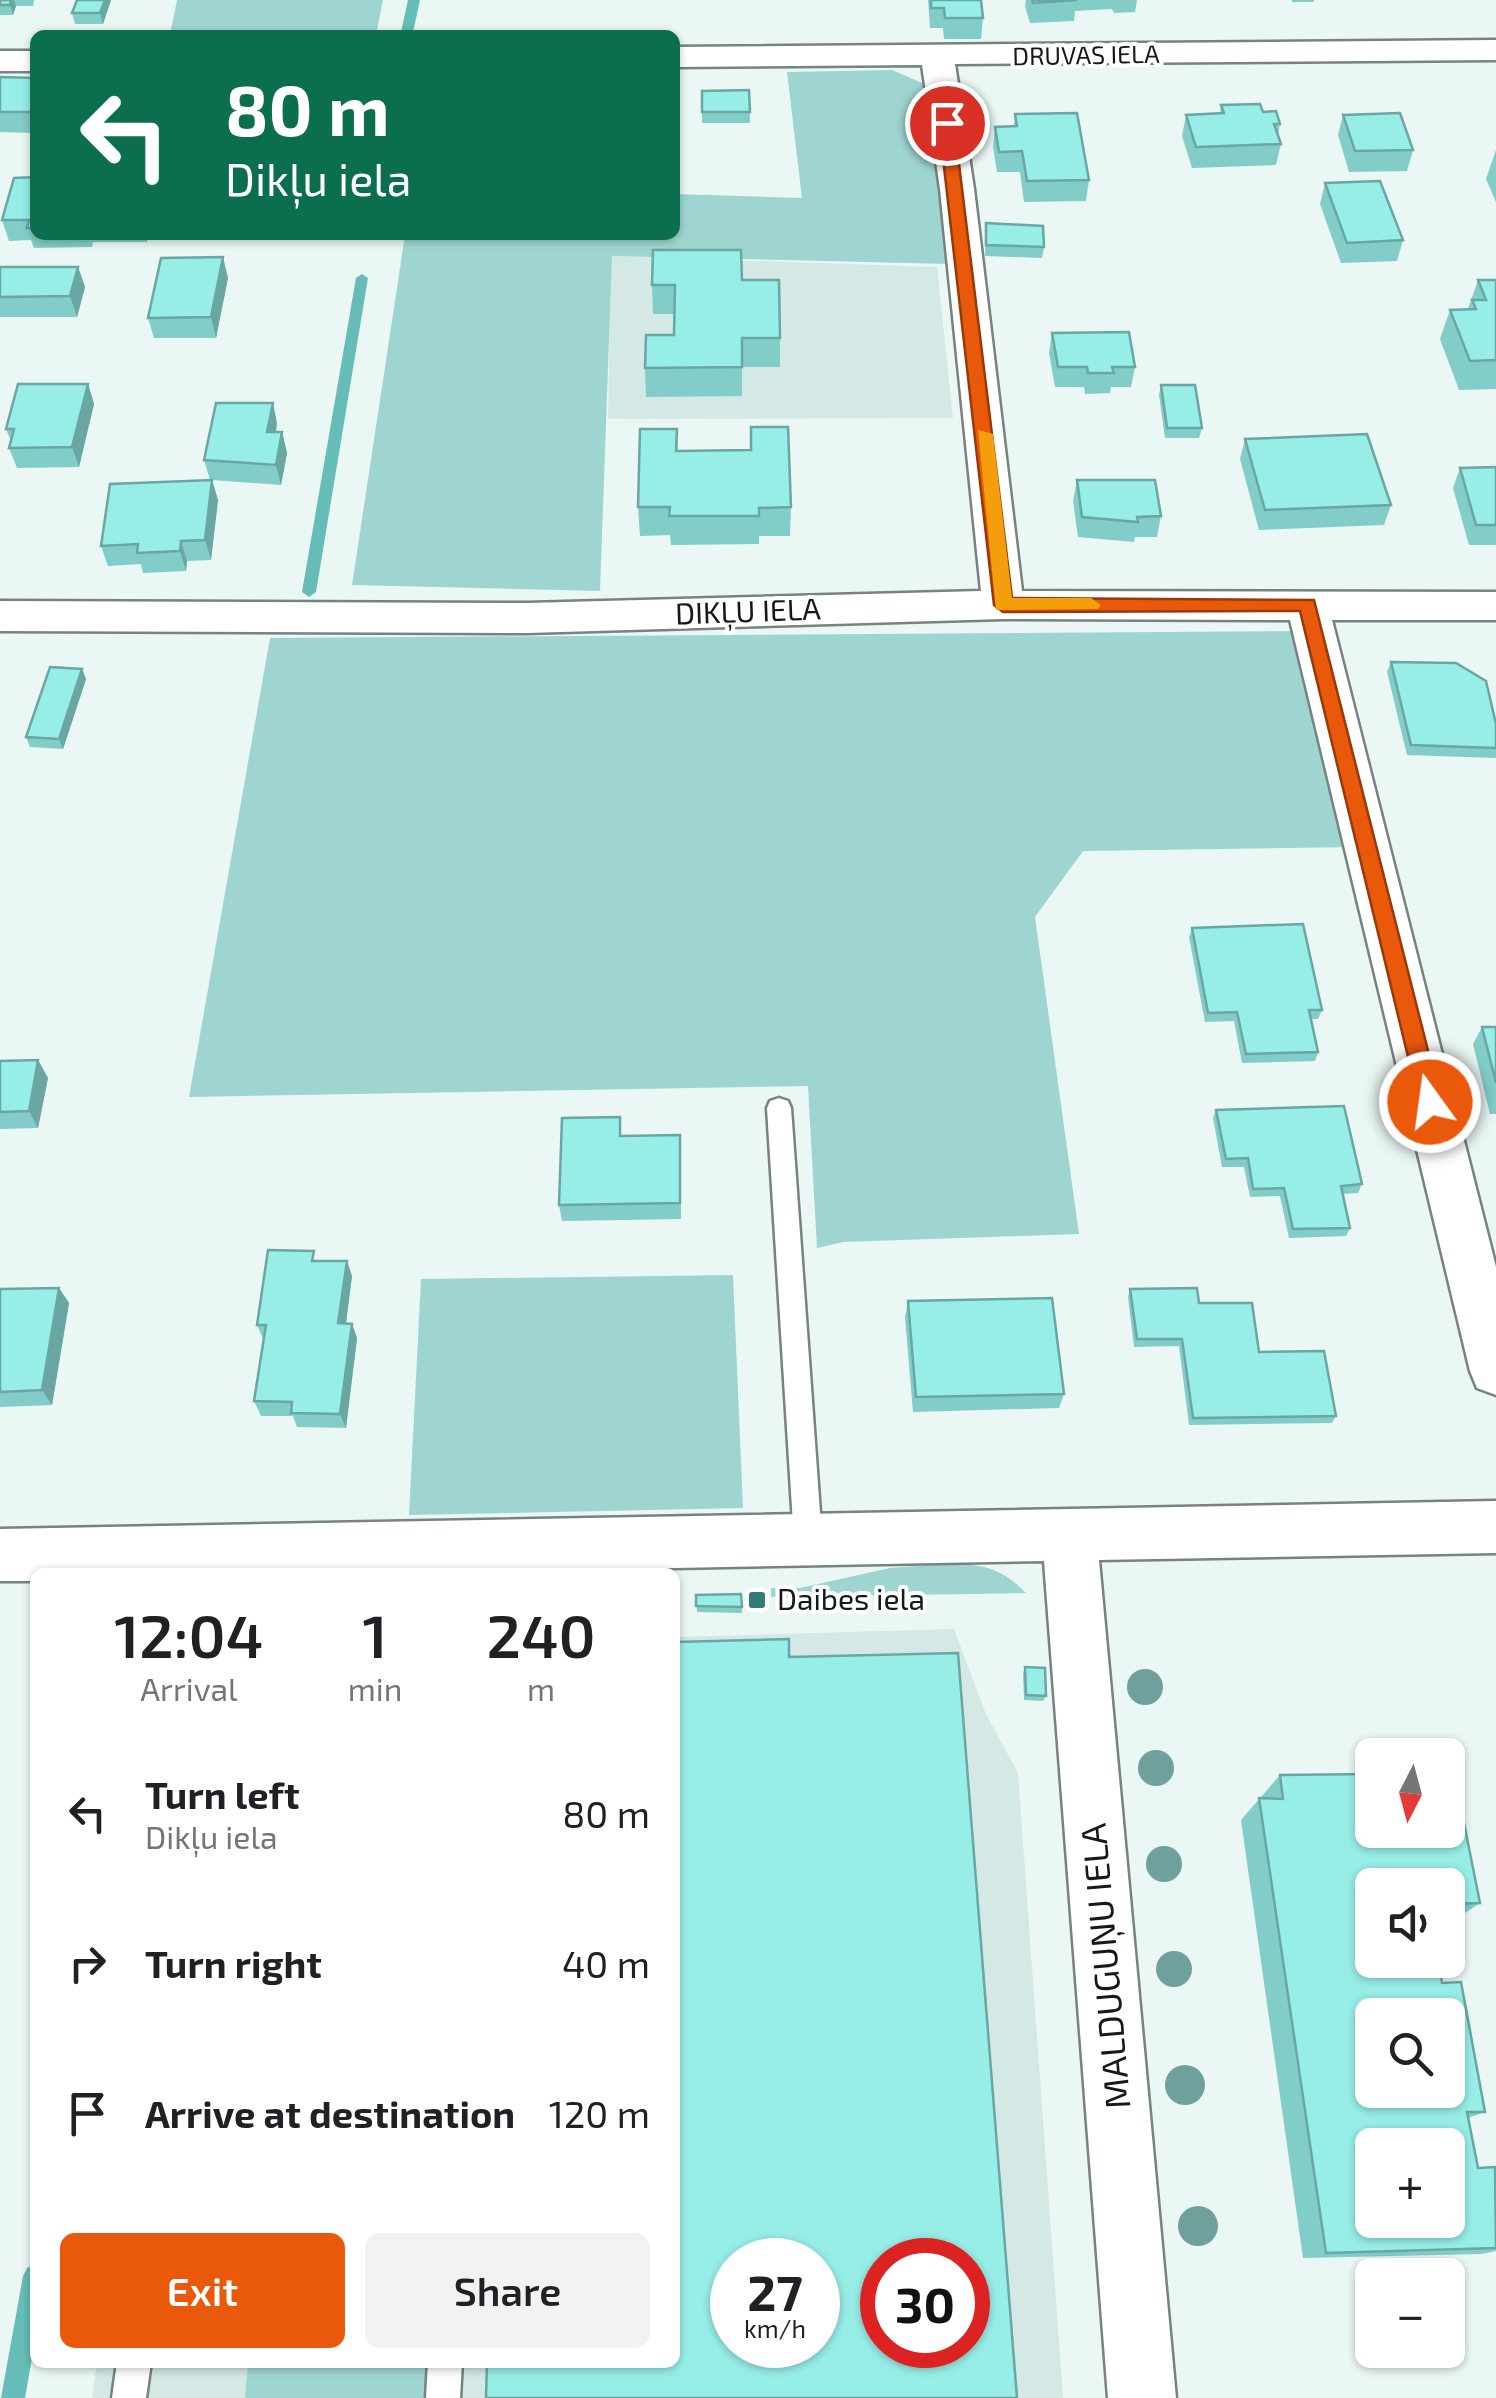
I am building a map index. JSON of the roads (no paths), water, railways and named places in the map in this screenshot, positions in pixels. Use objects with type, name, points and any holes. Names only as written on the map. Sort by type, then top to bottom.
[{"type":"street","name":"DRUVAS IELA","points":[[680,57],[1496,50]]},
{"type":"street","points":[[937,57],[957,189],[1003,605]]},
{"type":"street","points":[[0,61],[30,61]]},
{"type":"street","points":[[1307,604],[1496,1371]]},
{"type":"street","name":"DIKĻU IELA","points":[[0,616],[527,618],[1003,605],[1496,606]]},
{"type":"street","points":[[0,1555],[254,1562],[808,1540],[1496,1527]]},
{"type":"street","name":"MALDUGUŅU IELA","points":[[1069,1534],[1142,2398]]},
{"type":"lane","points":[[778,1108],[808,1540]]},
{"type":"lane","points":[[129,2398],[133,2368]]},
{"type":"lane","points":[[443,2398],[445,2368]]},
{"type":"waterway","points":[[407,30],[414,0]]},
{"type":"waterway","points":[[309,592],[362,278]]},
{"type":"waterway","points":[[13,2398],[30,2304]]},
{"type":"place","name":"Daibes iela","points":[[757,1600]]}]
